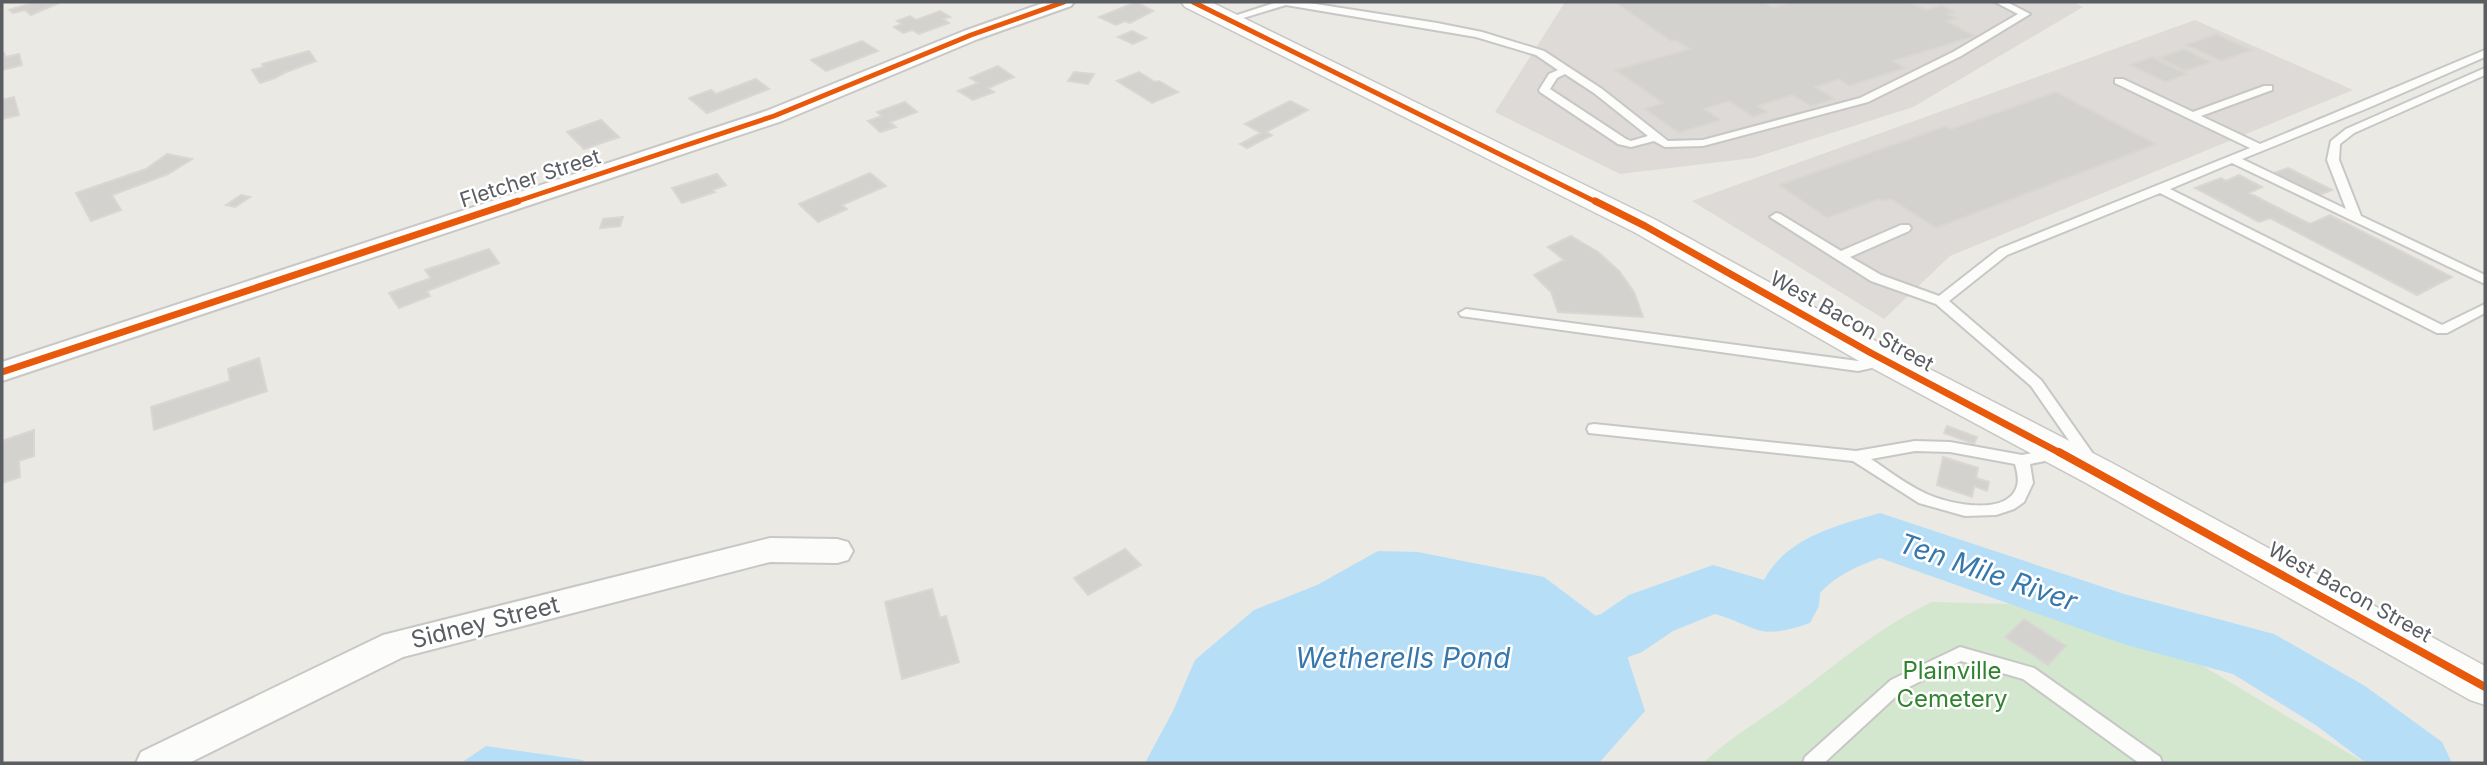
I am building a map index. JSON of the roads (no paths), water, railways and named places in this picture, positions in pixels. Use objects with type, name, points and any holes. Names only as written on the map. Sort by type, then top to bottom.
[{"type":"street","name":"Fletcher Street","points":[[2,372],[774,116],[971,35],[1064,2]]},
{"type":"street","name":"West Bacon Street","points":[[1193,2],[1645,226],[1880,358],[2099,473],[2485,687]]},
{"type":"street","name":"Sidney Street","points":[[154,763],[395,645],[770,550],[837,551]]},
{"type":"lane","points":[[1230,19],[1286,2],[1478,34],[1540,54],[1598,91],[1665,144],[1703,143],[1864,100],[1957,54],[2025,14],[2000,2]]},
{"type":"lane","points":[[1941,301],[2003,252],[2483,57]]},
{"type":"lane","points":[[1566,70],[1553,76],[1544,90],[1622,142],[1631,144],[1657,137]]},
{"type":"lane","points":[[2356,219],[2333,160],[2335,143],[2350,131],[2485,71]]},
{"type":"lane","points":[[2119,81],[2259,148]]},
{"type":"lane","points":[[2193,117],[2268,88]]},
{"type":"lane","points":[[2232,159],[2485,280]]},
{"type":"lane","points":[[2160,188],[2442,330],[2485,308]]},
{"type":"lane","points":[[1776,217],[1877,278],[1941,301],[2036,383],[2099,473]]},
{"type":"lane","points":[[1841,257],[1905,228]]},
{"type":"lane","points":[[1466,313],[1858,366],[1871,364],[1880,358]]},
{"type":"lane","points":[[1594,429],[1856,456],[1915,446],[1950,447],[2022,460],[2062,453]]},
{"type":"lane","points":[[1856,456],[1925,500],[1954,508],[1997,512],[2018,499],[2026,485],[2022,460]]},
{"type":"lane","points":[[1812,763],[1897,685],[1960,654],[2028,673],[2153,763]]},
{"type":"water","name":"Wetherells Pond","points":[[1378,551],[1418,552],[1544,577],[1620,634],[1645,711],[1599,763],[1145,763],[1173,711],[1195,660],[1254,610],[1317,585]]},
{"type":"water","points":[[486,746],[583,760],[585,763],[461,763]]},
{"type":"waterway","name":"Ten Mile River","points":[[1552,654],[1620,634],[1651,613],[1713,589],[1747,599],[1765,609],[1788,606],[1790,589],[1804,570],[1829,554],[1880,535],[2123,619],[2251,653],[2341,706],[2418,763]]},
{"type":"park label","name":"Plainville Cemetery","points":[[1952,684]]}]
